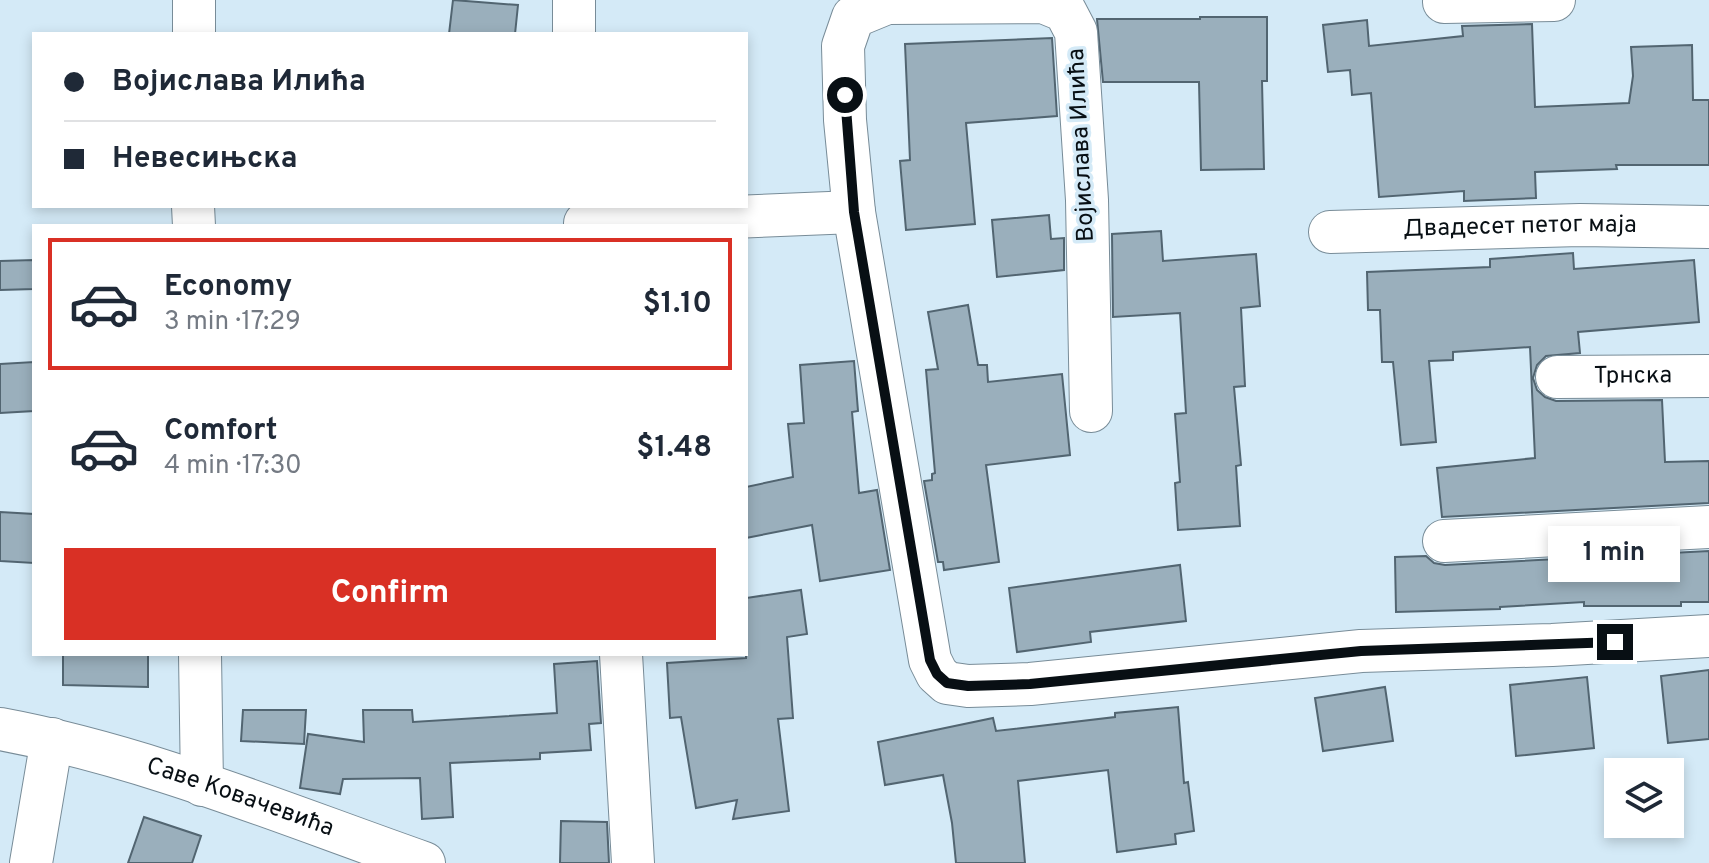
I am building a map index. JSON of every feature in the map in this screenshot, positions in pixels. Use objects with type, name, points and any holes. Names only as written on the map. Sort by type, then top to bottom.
[{"type":"street","points":[[194,0],[194,32]]},
{"type":"street","points":[[574,0],[574,32]]},
{"type":"street","points":[[1444,2],[1554,0]]},
{"type":"street","name":"Војислава Илића","points":[[1091,411],[1087,200],[1076,32],[1065,11],[1043,2],[887,3],[853,17],[843,46],[845,120],[854,212],[930,660],[937,674],[947,683],[968,686],[1030,684],[1361,651],[1709,636]]},
{"type":"street","points":[[585,218],[854,212]]},
{"type":"street","name":"Двадесет петог маја","points":[[1330,232],[1580,225],[1709,227]]},
{"type":"street","name":"Трнска","points":[[1557,377],[1709,376]]},
{"type":"street","points":[[1444,541],[1709,527]]},
{"type":"street","points":[[200,656],[202,785]]},
{"type":"street","points":[[621,656],[633,863]]},
{"type":"street","name":"Саве Ковачевића","points":[[0,729],[128,759],[424,863]]},
{"type":"street","points":[[31,863],[52,739]]},
{"type":"building","points":[[453,0],[518,5],[515,32],[449,32]]},
{"type":"building","points":[[1267,17],[1267,81],[1262,81],[1264,169],[1201,170],[1199,82],[1103,82],[1097,19]]},
{"type":"building","points":[[1367,20],[1369,46],[1463,36],[1462,26],[1532,24],[1535,107],[1629,103],[1633,76],[1631,47],[1692,45],[1693,100],[1709,100],[1709,165],[1616,165],[1617,169],[1535,172],[1536,198],[1464,201],[1464,191],[1379,197],[1371,93],[1352,95],[1350,70],[1328,72],[1323,25]]},
{"type":"building","points":[[1052,38],[1057,116],[966,123],[975,224],[906,230],[900,161],[910,160],[905,44]]},
{"type":"building","points":[[1049,215],[1051,239],[1064,238],[1064,270],[997,277],[992,220]]},
{"type":"building","points":[[1161,231],[1163,261],[1256,254],[1260,306],[1241,308],[1245,386],[1234,387],[1241,465],[1236,466],[1240,526],[1178,530],[1175,483],[1180,482],[1175,414],[1186,413],[1180,313],[1113,317],[1112,234]]},
{"type":"building","points":[[1573,253],[1574,269],[1694,260],[1699,322],[1578,332],[1580,353],[1546,356],[1537,365],[1533,378],[1537,390],[1556,401],[1662,400],[1665,462],[1709,461],[1709,503],[1442,517],[1437,468],[1535,458],[1530,347],[1453,352],[1453,360],[1429,361],[1436,442],[1401,445],[1393,362],[1382,362],[1380,310],[1368,310],[1367,272],[1490,267],[1490,259]]},
{"type":"building","points":[[32,260],[32,289],[0,290],[0,261]]},
{"type":"building","points":[[968,305],[978,365],[987,365],[988,382],[1062,374],[1070,455],[986,465],[999,562],[944,570],[943,562],[938,562],[924,481],[932,480],[935,473],[926,370],[938,369],[928,312]]},
{"type":"building","points":[[854,361],[858,411],[852,412],[859,493],[877,490],[890,570],[820,581],[812,525],[748,538],[748,487],[793,477],[788,424],[804,423],[800,365]]},
{"type":"building","points":[[32,362],[32,411],[0,413],[0,364]]},
{"type":"building","points":[[0,512],[32,514],[32,563],[0,561]]},
{"type":"building","points":[[1709,551],[1709,602],[1681,602],[1681,606],[1584,606],[1584,602],[1500,609],[1396,612],[1395,557],[1426,556],[1434,563],[1445,565]]},
{"type":"building","points":[[1180,565],[1186,621],[1090,632],[1091,642],[1017,652],[1009,588]]},
{"type":"building","points":[[801,590],[807,634],[787,637],[793,718],[778,719],[789,811],[733,819],[737,800],[696,808],[681,717],[670,718],[667,663],[746,658],[748,598]]},
{"type":"building","points":[[63,656],[148,656],[148,687],[63,685]]},
{"type":"building","points":[[597,661],[601,723],[589,724],[591,750],[540,753],[540,759],[450,763],[453,817],[422,819],[420,778],[343,779],[340,794],[300,788],[308,734],[364,742],[363,710],[412,710],[413,722],[557,713],[554,664]]},
{"type":"building","points":[[1709,670],[1709,739],[1668,743],[1661,676]]},
{"type":"building","points":[[1587,677],[1594,748],[1516,756],[1510,685]]},
{"type":"building","points":[[1385,687],[1393,741],[1323,751],[1315,698]]},
{"type":"building","points":[[1178,707],[1184,783],[1188,782],[1194,831],[1175,834],[1176,844],[1117,852],[1108,770],[1018,781],[1025,863],[956,863],[943,775],[885,785],[878,742],[993,718],[996,731]]},
{"type":"building","points":[[243,710],[306,710],[304,744],[241,741]]},
{"type":"building","points":[[144,817],[201,836],[192,863],[128,863]]},
{"type":"building","points":[[561,821],[607,822],[609,863],[560,863]]},
{"type":"route","points":[[845,95],[854,212],[930,660],[937,674],[947,683],[968,686],[1030,684],[1361,651],[1615,642]]}]
